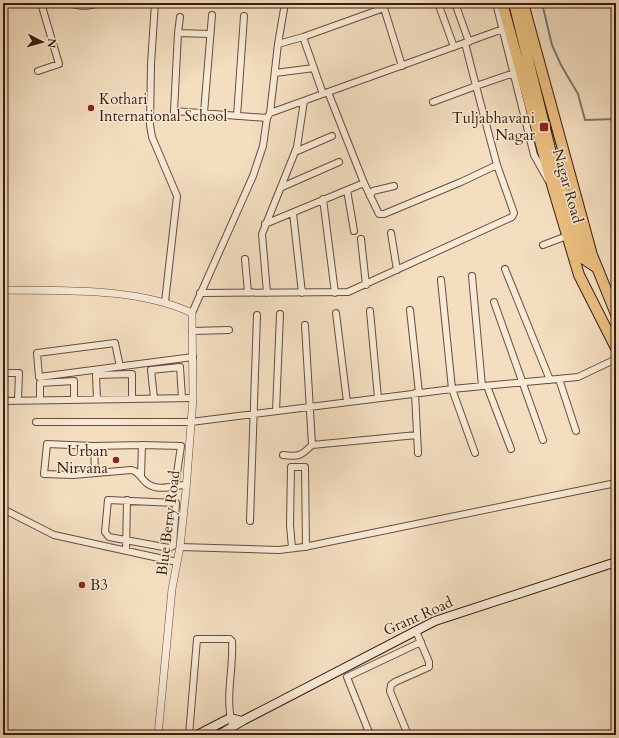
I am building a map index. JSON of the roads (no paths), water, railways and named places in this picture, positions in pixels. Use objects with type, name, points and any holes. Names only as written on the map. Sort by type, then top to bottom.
[{"type":"highway","name":"Nagar Road","points":[[502,3],[552,188],[567,236],[583,282],[616,348]]},
{"type":"highway","points":[[514,3],[553,161],[560,178],[584,259],[598,270],[583,282]]},
{"type":"highway","name":"Nagar Road","points":[[523,3],[598,270],[616,314]]},
{"type":"main road","name":"Grant Road","points":[[219,735],[242,721],[435,621],[616,562]]},
{"type":"main road","points":[[197,735],[230,718],[242,721]]},
{"type":"street","points":[[38,71],[59,64],[41,3]]},
{"type":"street","points":[[70,3],[74,5],[87,6],[102,3]]},
{"type":"street","points":[[155,3],[150,125],[152,137],[177,196],[165,302]]},
{"type":"street","points":[[3,290],[90,291],[165,302],[192,313],[253,176],[269,115],[285,3]]},
{"type":"street","points":[[438,3],[454,47]]},
{"type":"street","points":[[200,293],[248,294],[348,292],[512,217],[514,213],[497,165],[476,86],[467,43],[455,3]]},
{"type":"street","points":[[496,3],[534,155],[552,188]]},
{"type":"street","points":[[278,44],[302,37],[383,5],[402,66]]},
{"type":"street","points":[[204,113],[212,15]]},
{"type":"street","points":[[237,116],[244,16]]},
{"type":"street","points":[[180,17],[174,111],[237,116],[269,115],[325,93],[503,29]]},
{"type":"street","points":[[178,33],[210,34]]},
{"type":"street","points":[[302,37],[314,68],[378,212],[384,214],[461,182],[497,165]]},
{"type":"street","points":[[275,73],[314,68]]},
{"type":"street","points":[[433,102],[514,73]]},
{"type":"street","points":[[267,293],[262,239],[265,224],[282,187],[295,152],[304,101]]},
{"type":"street","points":[[295,152],[332,136]]},
{"type":"street","points":[[282,187],[339,162]]},
{"type":"street","points":[[265,224],[364,183]]},
{"type":"street","points":[[370,196],[373,190],[394,186]]},
{"type":"street","points":[[347,190],[354,231]]},
{"type":"street","points":[[323,199],[335,293]]},
{"type":"street","points":[[293,213],[302,293]]},
{"type":"street","points":[[391,233],[397,270]]},
{"type":"street","points":[[543,245],[567,236]]},
{"type":"street","points":[[361,239],[366,285]]},
{"type":"street","points":[[245,259],[248,294]]},
{"type":"street","points":[[505,269],[550,380]]},
{"type":"street","points":[[472,276],[485,386],[511,449]]},
{"type":"street","points":[[441,280],[452,389],[475,453]]},
{"type":"street","points":[[494,302],[543,440]]},
{"type":"street","points":[[410,310],[417,393],[418,453]]},
{"type":"street","points":[[370,311],[378,398]]},
{"type":"street","name":"Blue Berry Road","points":[[158,735],[167,641],[180,547],[186,487],[193,398],[192,313]]},
{"type":"street","points":[[336,313],[347,402]]},
{"type":"street","points":[[276,411],[280,314]]},
{"type":"street","points":[[250,521],[252,414],[257,315]]},
{"type":"street","points":[[305,325],[311,406],[312,445]]},
{"type":"street","points":[[192,331],[229,330]]},
{"type":"street","points":[[120,367],[115,343],[36,353],[39,377],[120,367],[193,357]]},
{"type":"street","points":[[36,422],[191,422],[417,393],[578,377],[616,360]]},
{"type":"street","points":[[154,398],[151,370],[180,367],[182,398]]},
{"type":"street","points":[[3,373],[19,373],[18,400]]},
{"type":"street","points":[[97,399],[96,375],[132,374],[132,398]]},
{"type":"street","points":[[558,379],[576,431]]},
{"type":"street","points":[[40,400],[40,383],[74,381],[74,399]]},
{"type":"street","points":[[3,401],[193,398]]},
{"type":"street","points":[[283,455],[297,457],[303,454],[312,445],[417,435]]},
{"type":"street","points":[[175,487],[181,446],[94,446],[47,444],[44,474],[95,473],[131,470],[137,472],[149,485],[175,487],[186,487]]},
{"type":"street","points":[[141,476],[142,445]]},
{"type":"street","points":[[94,446],[95,473]]},
{"type":"street","points":[[292,548],[290,525],[291,467],[305,467],[306,547]]},
{"type":"street","points":[[180,547],[278,550],[306,547],[616,483]]},
{"type":"street","points":[[126,551],[127,500]]},
{"type":"street","points":[[127,500],[175,503],[177,506],[172,547],[126,541],[108,537],[105,532],[107,501],[127,500]]},
{"type":"street","points":[[3,509],[54,535],[177,562]]},
{"type":"street","points":[[408,735],[390,690],[391,685],[394,682],[429,667],[430,662],[416,630]]},
{"type":"street","points":[[189,735],[197,639],[230,639],[232,641],[230,718],[233,727]]},
{"type":"street","points":[[370,735],[347,678],[421,642]]},
{"type":"waterway","points":[[542,3],[552,45],[561,65],[578,94],[585,120],[616,119]]},
{"type":"place","name":"Kothari International School","points":[[91,108]]},
{"type":"place","name":"Tuljabhavani Nagar","points":[[544,127]]},
{"type":"place","name":"Urban Nirvana","points":[[116,460]]},
{"type":"place","name":"B3","points":[[82,585]]}]
